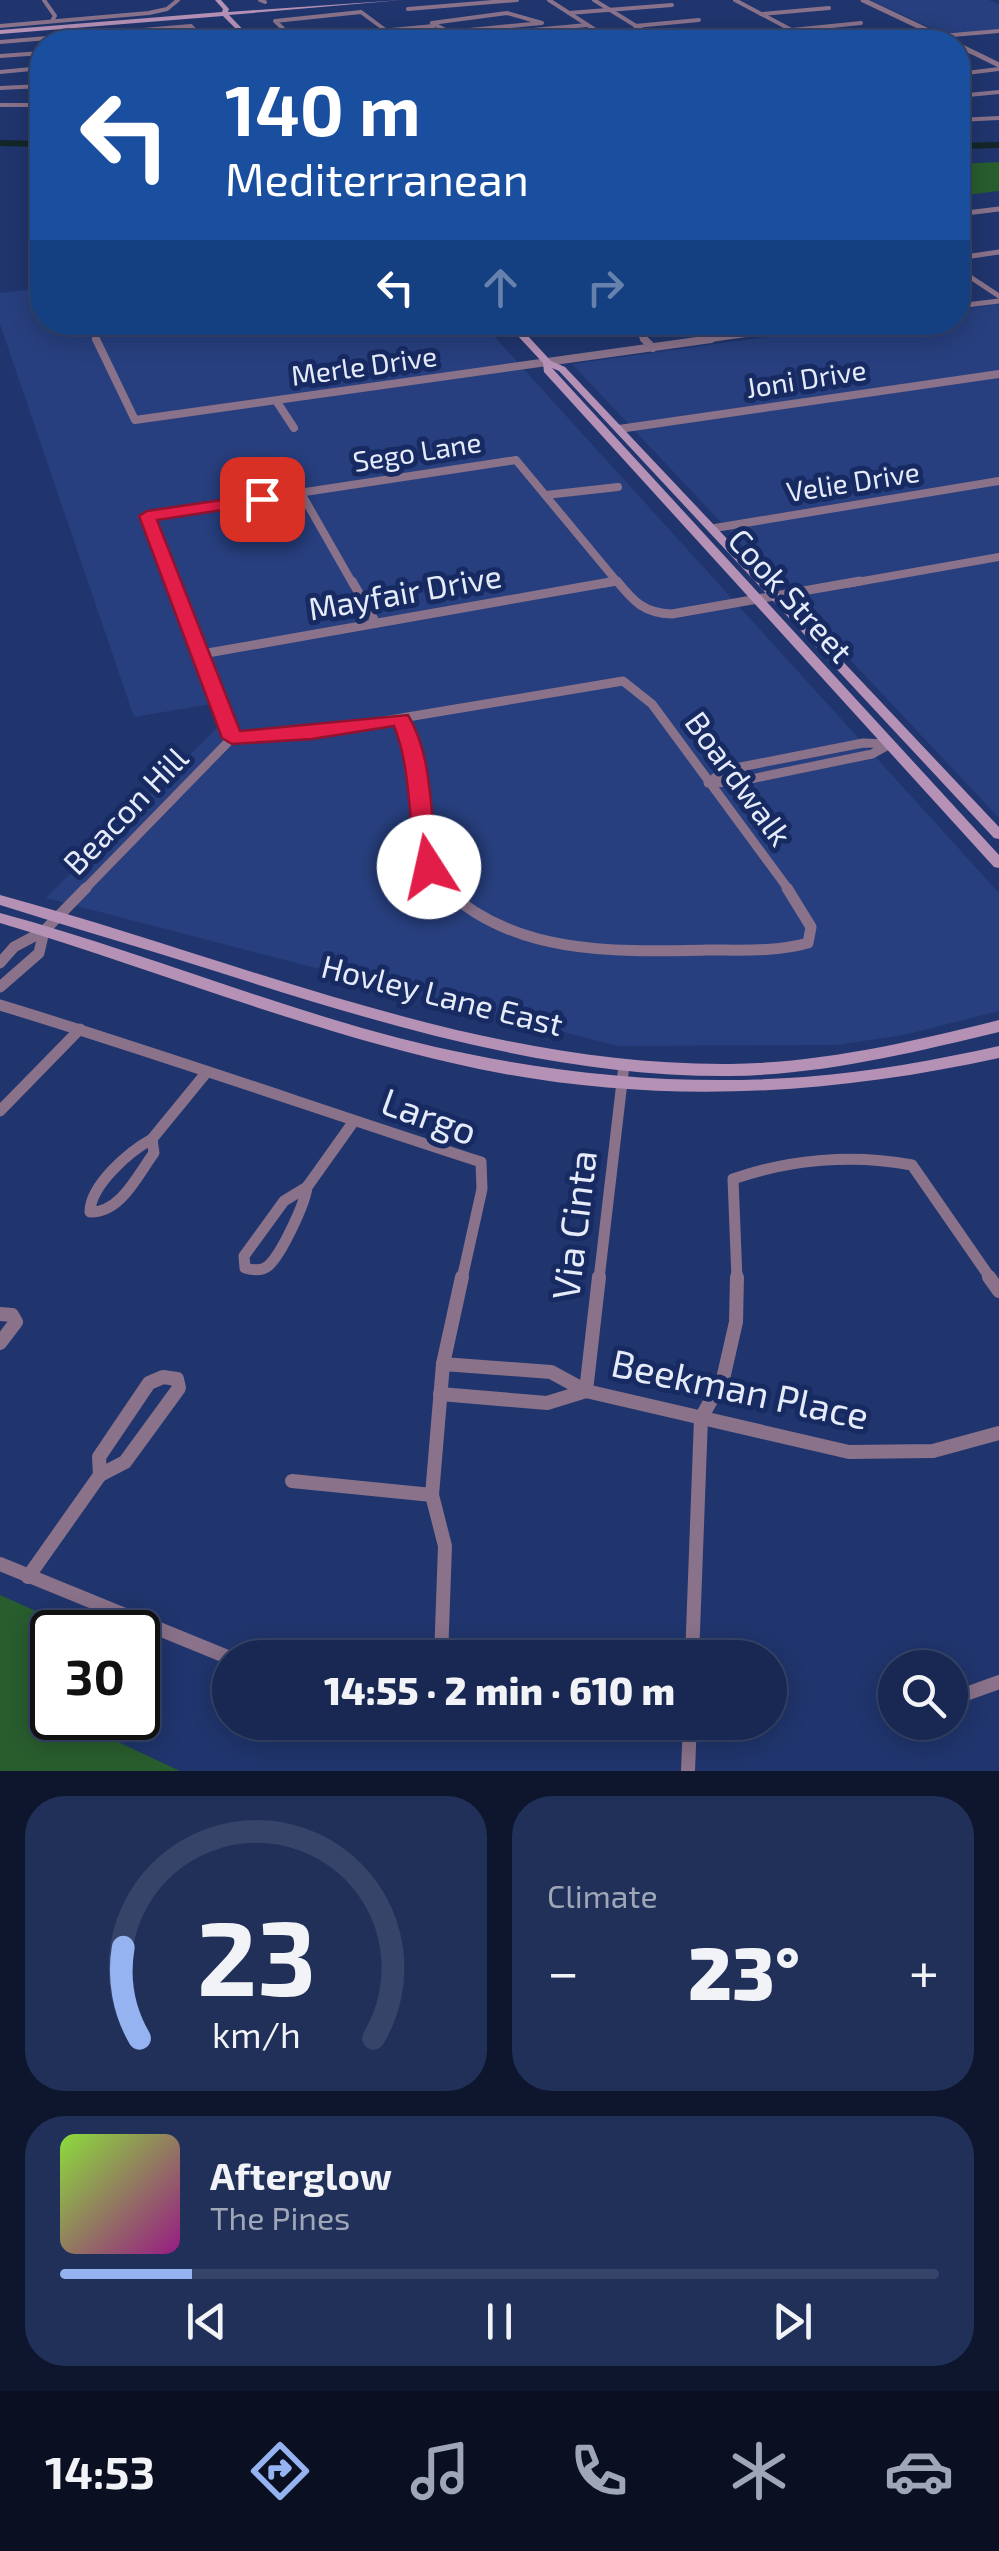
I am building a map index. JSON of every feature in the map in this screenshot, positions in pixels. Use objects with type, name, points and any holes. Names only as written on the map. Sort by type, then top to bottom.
[{"type":"main road","points":[[207,0],[240,30]]},
{"type":"main road","points":[[218,0],[226,9],[224,13]]},
{"type":"main road","points":[[0,29],[66,27],[364,0]]},
{"type":"main road","points":[[320,6],[364,0]]},
{"type":"main road","points":[[0,29],[399,0]]},
{"type":"main road","points":[[66,27],[149,17]]},
{"type":"main road","name":"Cook Street","points":[[521,335],[548,363],[562,369],[715,528],[999,836]]},
{"type":"main road","name":"Cook Street","points":[[548,363],[546,370],[999,864]]},
{"type":"main road","points":[[676,511],[715,528]]},
{"type":"main road","points":[[890,744],[946,777]]},
{"type":"main road","name":"Hovley Lane East","points":[[0,900],[380,1019],[514,1051],[624,1065],[729,1070],[799,1065],[879,1055],[999,1026]]},
{"type":"main road","name":"Hovley Lane East","points":[[0,918],[420,1049],[621,1086],[770,1086],[868,1078],[999,1052]]},
{"type":"street","points":[[44,0],[53,19]]},
{"type":"street","points":[[0,29],[53,19],[150,14],[178,0]]},
{"type":"street","points":[[408,9],[517,0]]},
{"type":"street","points":[[549,0],[595,30]]},
{"type":"street","points":[[594,0],[641,30]]},
{"type":"street","points":[[735,0],[790,30],[861,24]]},
{"type":"street","points":[[864,0],[926,30]]},
{"type":"street","points":[[569,13],[672,5]]},
{"type":"street","points":[[320,6],[329,14]]},
{"type":"street","points":[[761,14],[828,8]]},
{"type":"street","points":[[284,30],[275,21],[366,13],[386,30]]},
{"type":"street","points":[[434,26],[432,23],[439,21],[523,14],[542,23],[470,30]]},
{"type":"street","points":[[634,26],[699,20]]},
{"type":"street","points":[[529,30],[587,25]]},
{"type":"street","points":[[140,30],[185,26],[195,30]]},
{"type":"street","points":[[403,30],[434,26],[444,30]]},
{"type":"street","points":[[970,33],[999,31]]},
{"type":"street","points":[[27,40],[30,45]]},
{"type":"street","points":[[0,42],[30,40]]},
{"type":"street","points":[[971,52],[999,67]]},
{"type":"street","points":[[0,56],[30,54]]},
{"type":"street","points":[[970,72],[999,67]]},
{"type":"street","points":[[0,72],[30,68]]},
{"type":"street","points":[[0,88],[30,87]]},
{"type":"street","points":[[970,95],[999,92]]},
{"type":"street","points":[[0,105],[30,106]]},
{"type":"street","points":[[970,119],[999,118]]},
{"type":"street","points":[[970,213],[999,209]]},
{"type":"street","points":[[970,256],[999,252]]},
{"type":"street","points":[[970,277],[999,298]]},
{"type":"street","points":[[970,304],[999,298]]},
{"type":"street","name":"Merle Drive","points":[[94,335],[136,420],[739,335]]},
{"type":"street","points":[[640,335],[652,348]]},
{"type":"street","points":[[696,335],[702,340]]},
{"type":"street","name":"Joni Drive","points":[[619,430],[999,374]]},
{"type":"street","points":[[276,402],[294,428]]},
{"type":"street","name":"Sego Lane","points":[[147,516],[516,460],[546,495]]},
{"type":"street","name":"Velie Drive","points":[[715,528],[999,481]]},
{"type":"street","points":[[546,495],[618,487]]},
{"type":"street","points":[[302,493],[376,624]]},
{"type":"street","points":[[546,495],[636,606],[652,614],[757,600],[999,557]]},
{"type":"street","name":"Beacon Hill","points":[[58,918],[232,738],[147,516]]},
{"type":"street","name":"Mayfair Drive","points":[[202,654],[618,582]]},
{"type":"street","name":"Boardwalk","points":[[623,681],[652,704],[797,900],[811,927],[808,943],[785,949],[576,948],[516,932],[448,895],[429,867],[421,832],[415,753],[401,719],[623,681]]},
{"type":"street","points":[[232,738],[312,733],[401,719]]},
{"type":"street","points":[[708,783],[736,782],[872,754],[890,744]]},
{"type":"street","points":[[0,963],[14,946],[44,931],[58,918]]},
{"type":"street","points":[[0,987],[39,953],[44,931]]},
{"type":"street","name":"Largo","points":[[0,1004],[481,1162],[482,1189],[443,1364],[440,1394],[432,1495],[444,1546],[441,1640]]},
{"type":"street","points":[[0,1111],[80,1029]]},
{"type":"street","name":"Via Cinta","points":[[586,1391],[624,1065]]},
{"type":"street","points":[[152,1139],[154,1153],[121,1194],[118,1204],[105,1213],[90,1212],[92,1200],[134,1149],[152,1139],[206,1073]]},
{"type":"street","points":[[307,1187],[306,1205],[273,1251],[268,1266],[254,1271],[245,1268],[244,1256],[284,1201],[307,1187],[354,1121]]},
{"type":"street","points":[[693,1640],[701,1418],[723,1379],[736,1322],[738,1240],[733,1179],[757,1169],[885,1158],[912,1165],[999,1291]]},
{"type":"street","points":[[0,1314],[12,1315],[16,1322],[0,1343]]},
{"type":"street","name":"Beekman Place","points":[[443,1364],[551,1372],[586,1391],[850,1452],[934,1450],[999,1433]]},
{"type":"street","points":[[28,1578],[100,1475],[125,1462],[179,1388],[177,1379],[163,1377],[149,1384],[99,1457],[100,1475]]},
{"type":"street","name":"Beekman Place","points":[[440,1394],[546,1403],[586,1391]]},
{"type":"street","points":[[292,1481],[432,1495]]},
{"type":"street","points":[[0,1564],[212,1651]]},
{"type":"street","points":[[968,1693],[999,1682]]},
{"type":"street","points":[[688,1771],[689,1740]]},
{"type":"shaded area","points":[[871,0],[989,0],[999,4],[999,30],[935,30]]},
{"type":"shaded area","points":[[30,289],[30,335],[493,335],[999,893],[999,1011],[904,1035],[836,1045],[617,1046],[46,898],[220,725],[211,704],[134,717],[0,324],[0,293]]},
{"type":"shaded area","points":[[999,306],[999,818],[572,364],[780,335],[970,335],[970,308]]},
{"type":"green space","points":[[999,162],[999,191],[970,195],[970,163]]},
{"type":"green space","points":[[0,1595],[34,1610],[30,1610],[30,1740],[114,1740],[180,1771],[0,1771]]},
{"type":"waterway","points":[[0,143],[30,144]]},
{"type":"waterway","points":[[970,146],[999,145]]},
{"type":"route","points":[[262,499],[147,516],[232,738],[312,733],[401,719],[415,753],[421,832],[429,867]]}]
